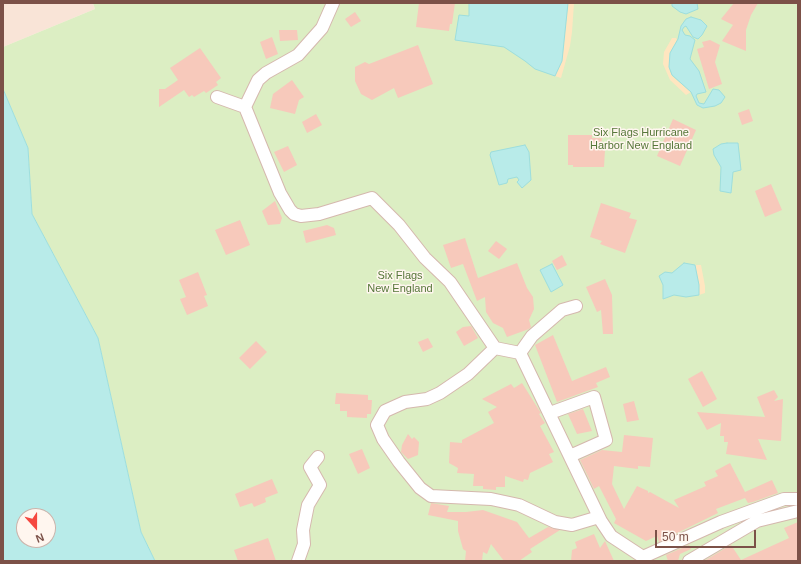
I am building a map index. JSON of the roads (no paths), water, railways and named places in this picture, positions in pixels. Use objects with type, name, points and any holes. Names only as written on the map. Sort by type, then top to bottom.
[{"type":"street","points":[[245,107],[258,80],[266,73],[298,55],[322,28],[333,3]]},
{"type":"street","points":[[217,96],[245,107],[280,193],[294,214],[302,216],[319,214],[372,198],[400,225],[425,258],[438,268],[450,282],[495,348],[520,352]]},
{"type":"street","points":[[520,352],[532,336],[562,310],[576,306]]},
{"type":"street","points":[[495,348],[468,374],[440,392],[427,399],[405,402],[384,411],[377,425],[383,439],[420,488],[431,496],[492,499],[519,505],[555,522],[572,525],[599,517]]},
{"type":"street","points":[[520,352],[599,517],[612,536],[644,559],[721,522],[784,499],[798,499]]},
{"type":"street","points":[[550,413],[594,397],[606,440],[570,456]]},
{"type":"street","points":[[298,561],[304,544],[303,530],[308,505],[320,485],[310,467],[318,457]]},
{"type":"street","points":[[689,561],[757,521],[798,511]]},
{"type":"water","points":[[469,3],[568,3],[562,61],[555,76],[535,69],[504,47],[455,40],[459,15],[469,16]]},
{"type":"water","points":[[672,3],[697,3],[698,9],[686,14],[680,12],[672,6]]},
{"type":"water","points":[[691,17],[701,20],[707,26],[698,39],[693,37],[686,26],[682,30],[685,35],[690,36],[695,40],[690,59],[699,71],[706,92],[697,94],[696,96],[699,103],[704,104],[713,89],[719,90],[725,97],[721,103],[715,106],[703,108],[697,105],[691,92],[672,75],[669,67],[670,53],[678,39],[681,26],[686,19]]},
{"type":"water","points":[[3,89],[28,148],[32,214],[98,338],[141,532],[155,561],[3,561]]},
{"type":"water","points":[[738,143],[741,170],[733,172],[731,193],[720,191],[721,167],[714,155],[713,149],[721,144]]},
{"type":"water","points":[[525,145],[529,152],[531,180],[522,188],[517,182],[519,180],[517,177],[508,179],[507,183],[499,185],[490,155],[491,152]]},
{"type":"water","points":[[684,263],[695,265],[699,285],[699,295],[686,297],[674,295],[663,299],[663,285],[659,276],[665,272],[672,273]]},
{"type":"water","points":[[552,264],[563,285],[551,292],[540,270]]},
{"type":"park label","name":"Six Flags Hurricane Harbor New England","points":[[641,139]]},
{"type":"park label","name":"Six Flags New England","points":[[400,282]]}]
